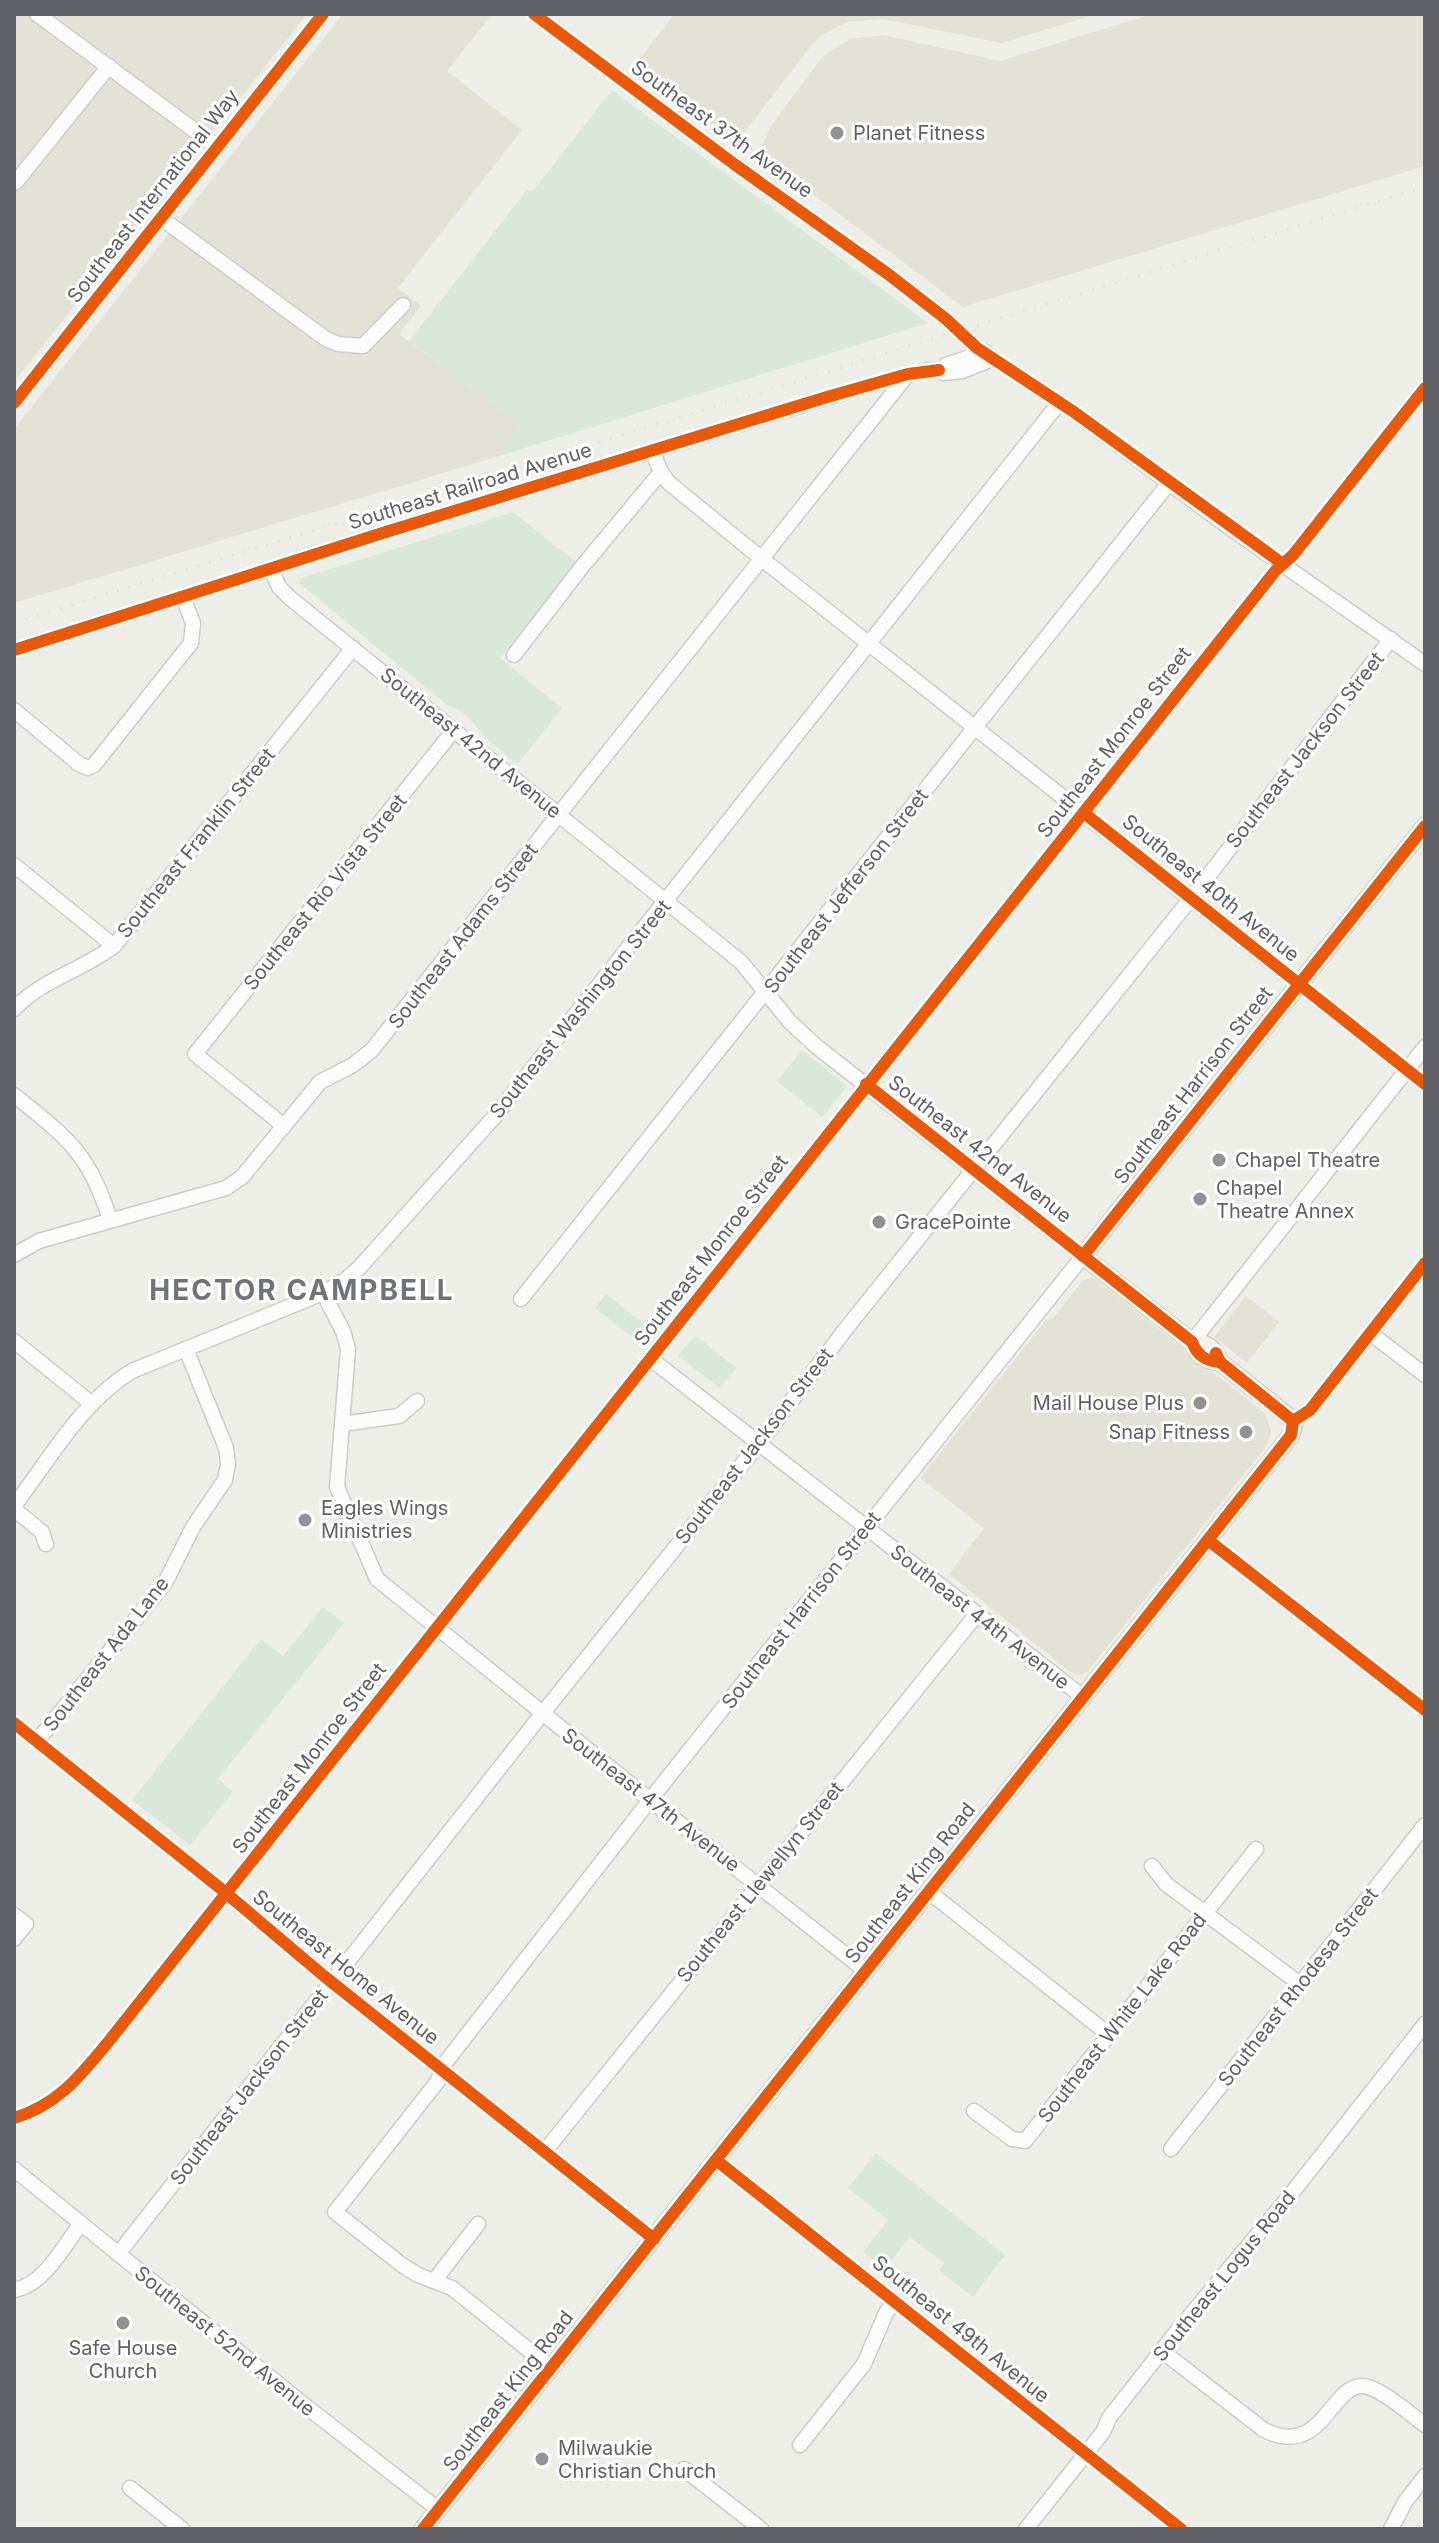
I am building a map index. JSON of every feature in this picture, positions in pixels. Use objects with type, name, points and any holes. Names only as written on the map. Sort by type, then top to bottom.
[{"type":"main road","name":"Southeast Harrison Street","points":[[1083,1256],[1425,826]]},
{"type":"main road","name":"Southeast 42nd Avenue","points":[[1083,1256],[1192,1342],[1203,1342],[1216,1352],[1220,1362],[1293,1421]]},
{"type":"main road","name":"Southeast King Road","points":[[423,2529],[1291,1435],[1293,1421]]},
{"type":"street","points":[[37,14],[217,147]]},
{"type":"street","name":"Southeast International Way","points":[[14,403],[323,14]]},
{"type":"street","name":"Southeast 37th Avenue","points":[[534,14],[734,164],[888,274],[908,283],[984,345],[985,352],[1425,664]]},
{"type":"street","points":[[16,182],[109,66]]},
{"type":"street","points":[[161,218],[326,339],[338,344],[363,346],[403,305]]},
{"type":"street","name":"Southeast Railroad Avenue","points":[[14,650],[908,374],[939,370],[955,373],[971,369],[985,362],[985,352]]},
{"type":"street","name":"Southeast Adams Street","points":[[14,1255],[39,1241],[226,1188],[242,1177],[320,1082],[353,1065],[372,1050],[908,374]]},
{"type":"street","name":"Southeast Monroe Street","points":[[14,2118],[46,2105],[70,2086],[438,1628],[866,1084],[1425,388]]},
{"type":"street","name":"Southeast Washington Street","points":[[14,1508],[105,1389],[132,1371],[323,1293],[360,1267],[496,1115],[1059,403]]},
{"type":"street","name":"Southeast 40th Avenue","points":[[652,451],[669,483],[1425,1084]]},
{"type":"street","points":[[514,655],[661,472]]},
{"type":"street","name":"Southeast Jefferson Street","points":[[521,1299],[1169,483]]},
{"type":"street","name":"Southeast 42nd Avenue","points":[[271,569],[282,591],[741,962],[796,1029],[1083,1256]]},
{"type":"street","points":[[14,710],[79,764],[88,768],[94,765],[191,643],[193,623],[183,597]]},
{"type":"street","name":"Southeast Jackson Street","points":[[118,2254],[760,1442],[845,1330],[1192,897],[1391,639]]},
{"type":"street","name":"Southeast Franklin Street","points":[[14,1009],[36,989],[94,960],[114,946],[353,648]]},
{"type":"street","name":"Southeast Rio Vista Street","points":[[284,1126],[195,1054],[454,730]]},
{"type":"street","points":[[14,865],[114,946]]},
{"type":"street","points":[[1192,1342],[1425,1047]]},
{"type":"street","points":[[14,1095],[70,1141],[95,1177],[110,1220]]},
{"type":"street","name":"Southeast Harrison Street","points":[[434,2281],[402,2265],[335,2212],[438,2081],[441,2068],[650,1800],[1083,1256]]},
{"type":"street","name":"Southeast King Road","points":[[1293,1421],[1310,1410],[1425,1263]]},
{"type":"street","name":"Southeast 47th Avenue","points":[[323,1293],[343,1331],[348,1349],[337,1487],[370,1568],[389,1591],[866,1971]]},
{"type":"street","points":[[1370,1333],[1425,1375]]},
{"type":"street","points":[[14,1341],[92,1404]]},
{"type":"street","name":"Southeast Ada Lane","points":[[37,1741],[165,1583],[193,1527],[225,1480],[228,1464],[226,1448],[186,1349]]},
{"type":"street","name":"Southeast 44th Avenue","points":[[651,1359],[1083,1697]]},
{"type":"street","points":[[342,1424],[399,1416],[417,1401]]},
{"type":"street","points":[[14,1508],[42,1532],[46,1544]]},
{"type":"street","points":[[1208,1540],[1425,1710]]},
{"type":"street","name":"Southeast Llewellyn Street","points":[[545,2151],[977,1614]]},
{"type":"street","name":"Southeast Home Avenue","points":[[14,1723],[654,2239]]},
{"type":"street","name":"Southeast Rhodesa Street","points":[[1171,2149],[1425,1825]]},
{"type":"street","name":"Southeast White Lake Road","points":[[974,2111],[1012,2139],[1025,2141],[1256,1849]]},
{"type":"street","points":[[1152,1866],[1166,1884],[1300,1984]]},
{"type":"street","points":[[928,1891],[1108,2034]]},
{"type":"street","points":[[14,1939],[20,1920]]},
{"type":"street","name":"Southeast Logus Road","points":[[1026,2529],[1162,2351],[1425,2024]]},
{"type":"street","name":"Southeast 49th Avenue","points":[[716,2160],[1181,2529]]},
{"type":"street","name":"Southeast 52nd Avenue","points":[[14,2169],[439,2510]]},
{"type":"street","points":[[478,2224],[434,2281],[452,2288],[551,2368]]},
{"type":"street","points":[[14,2290],[22,2289],[39,2278],[80,2225]]},
{"type":"street","points":[[800,2445],[864,2364],[886,2313],[895,2301]]},
{"type":"street","points":[[1162,2351],[1276,2436],[1292,2437],[1307,2432],[1352,2388],[1364,2385],[1425,2425]]},
{"type":"street","points":[[684,2469],[742,2523],[761,2529]]},
{"type":"street","points":[[1391,2529],[1405,2502],[1425,2476]]},
{"type":"street","points":[[130,2488],[182,2529]]},
{"type":"shaded area","points":[[14,14],[307,14],[14,382]]},
{"type":"shaded area","points":[[343,14],[492,14],[447,71],[522,130],[398,288],[421,306],[399,334],[521,425],[496,457],[14,603],[14,429]]},
{"type":"shaded area","points":[[674,14],[1097,14],[1002,43],[883,19],[847,22],[823,34],[740,138],[729,139],[633,68]]},
{"type":"shaded area","points":[[1152,14],[1425,14],[1425,166],[963,307],[758,153],[773,123],[823,56],[849,39],[883,35],[1000,61]]},
{"type":"shaded area","points":[[1090,1278],[1265,1413],[1271,1430],[1268,1444],[1088,1671],[1079,1675],[1070,1672],[949,1574],[984,1528],[920,1478],[1047,1319],[1053,1318],[1083,1280]]},
{"type":"shaded area","points":[[1246,1296],[1279,1322],[1247,1363],[1214,1337]]},
{"type":"green space","points":[[612,90],[928,323],[496,457],[521,425],[409,341],[527,190],[532,192]]},
{"type":"green space","points":[[513,512],[576,562],[500,658],[562,708],[518,764],[487,739],[466,715],[448,706],[299,583],[301,578]]},
{"type":"green space","points":[[802,1050],[847,1086],[822,1117],[777,1081]]},
{"type":"green space","points":[[606,1294],[651,1333],[642,1345],[595,1308]]},
{"type":"green space","points":[[695,1335],[736,1368],[720,1388],[678,1356]]},
{"type":"green space","points":[[323,1607],[344,1623],[218,1779],[233,1792],[190,1845],[132,1800],[261,1639],[283,1656]]},
{"type":"green space","points":[[876,2153],[1005,2255],[973,2297],[939,2270],[944,2263],[910,2237],[884,2269],[863,2252],[888,2220],[848,2188]]},
{"type":"railway","points":[[14,623],[1425,187]]},
{"type":"cycle path","points":[[14,403],[323,14]]},
{"type":"cycle path","points":[[534,14],[734,164],[888,274],[946,319],[977,348],[1074,412],[1283,564]]},
{"type":"cycle path","points":[[14,650],[827,397],[908,374],[939,370]]},
{"type":"cycle path","points":[[14,2118],[56,2097],[109,2041],[1276,570],[1293,555],[1425,388]]},
{"type":"cycle path","points":[[1084,813],[1425,1084]]},
{"type":"cycle path","points":[[1083,1256],[1425,826]]},
{"type":"cycle path","points":[[866,1084],[1192,1342],[1202,1356],[1220,1362]]},
{"type":"cycle path","points":[[1293,1421],[1310,1410],[1425,1263]]},
{"type":"cycle path","points":[[1216,1353],[1220,1362],[1293,1421]]},
{"type":"cycle path","points":[[423,2529],[1291,1435],[1293,1421]]},
{"type":"cycle path","points":[[1208,1540],[1425,1710]]},
{"type":"cycle path","points":[[14,1723],[654,2239]]},
{"type":"cycle path","points":[[716,2160],[1181,2529]]},
{"type":"place","name":"Planet Fitness","points":[[837,133]]},
{"type":"place","name":"Chapel Theatre","points":[[1219,1160]]},
{"type":"place","name":"Chapel Theatre Annex","points":[[1200,1199]]},
{"type":"place","name":"GracePointe","points":[[879,1222]]},
{"type":"place","name":"Mail House Plus","points":[[1200,1403]]},
{"type":"place","name":"Snap Fitness","points":[[1246,1432]]},
{"type":"place","name":"Eagles Wings Ministries","points":[[305,1520]]},
{"type":"place","name":"Safe House Church","points":[[123,2323]]},
{"type":"place","name":"Milwaukie Christian Church","points":[[542,2459]]},
{"type":"district","name":"HECTOR CAMPBELL","points":[[302,1290]]}]
